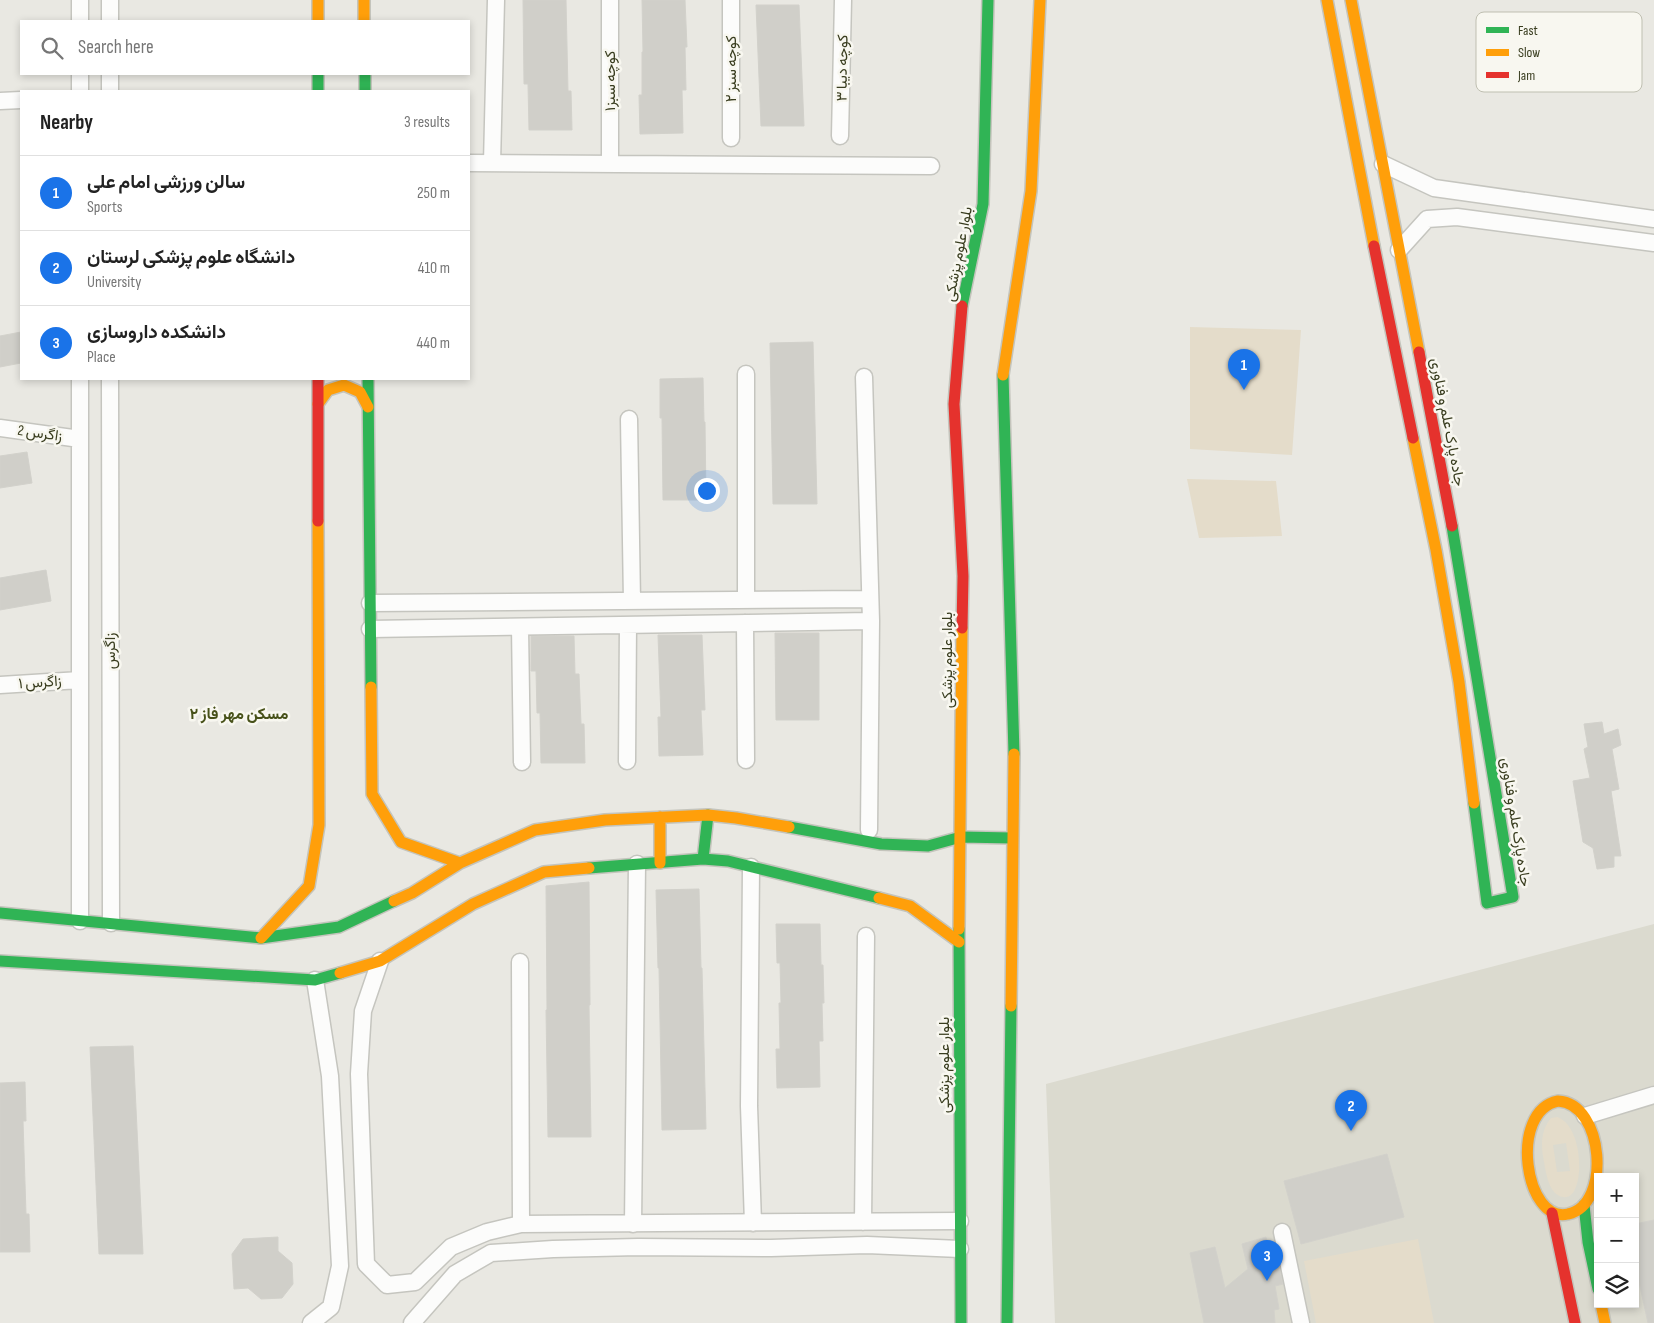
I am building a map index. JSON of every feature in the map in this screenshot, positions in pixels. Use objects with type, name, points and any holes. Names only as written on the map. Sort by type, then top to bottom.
[{"type":"street","points":[[80,0],[80,20]]},
{"type":"street","points":[[110,0],[110,20]]},
{"type":"street","points":[[318,0],[318,20]]},
{"type":"street","points":[[364,0],[364,20]]},
{"type":"street","points":[[492,163],[496,0]]},
{"type":"street","name":"کوچه سبز۱","points":[[610,0],[610,163]]},
{"type":"street","name":"کوچه سبز ۲","points":[[730,0],[731,138]]},
{"type":"street","name":"کوچه دیبا ۳","points":[[840,136],[843,0]]},
{"type":"street","name":"بلوار علوم پزشکی","points":[[961,1323],[959,942],[963,576],[954,404],[963,300],[983,204],[988,0]]},
{"type":"street","points":[[1007,1323],[1014,727],[1003,371],[1031,191],[1040,0]]},
{"type":"street","name":"جاده پارک علم و فناوری","points":[[1327,0],[1385,305],[1436,550],[1460,682],[1487,903],[1514,897],[1456,545],[1351,0]]},
{"type":"street","points":[[80,75],[80,90]]},
{"type":"street","points":[[110,75],[110,90]]},
{"type":"street","points":[[318,75],[318,90]]},
{"type":"street","points":[[365,75],[365,90]]},
{"type":"street","points":[[0,101],[20,100]]},
{"type":"street","points":[[470,163],[931,166]]},
{"type":"street","points":[[1382,164],[1434,188],[1654,218]]},
{"type":"street","points":[[1399,250],[1427,219],[1457,217],[1654,243]]},
{"type":"street","points":[[746,374],[746,600]]},
{"type":"street","points":[[864,377],[871,621],[869,830]]},
{"type":"street","name":"زاگرس","points":[[80,380],[80,921]]},
{"type":"street","name":"زاگرس","points":[[110,380],[111,923]]},
{"type":"street","points":[[261,938],[309,886],[319,825],[318,380]]},
{"type":"street","points":[[368,380],[372,794],[402,842],[460,863]]},
{"type":"street","points":[[318,404],[328,390],[344,385],[360,392],[368,407]]},
{"type":"street","points":[[629,419],[632,601]]},
{"type":"street","name":"زاگرس 2","points":[[0,428],[80,439]]},
{"type":"street","points":[[1436,550],[1456,545]]},
{"type":"street","points":[[370,603],[870,599]]},
{"type":"street","points":[[370,629],[871,621]]},
{"type":"street","points":[[745,623],[746,760]]},
{"type":"street","points":[[627,761],[628,625]]},
{"type":"street","points":[[520,627],[522,762]]},
{"type":"street","name":"زاگرس ۱","points":[[0,685],[80,680]]},
{"type":"street","points":[[703,859],[708,815]]},
{"type":"street","points":[[0,913],[261,938],[338,927],[412,893],[460,863],[535,830],[605,820],[708,815],[736,818],[881,844],[928,846],[961,837],[1012,838]]},
{"type":"street","points":[[660,817],[660,863]]},
{"type":"street","points":[[0,961],[315,980],[380,961],[474,904],[544,872],[703,859],[728,861],[910,906],[959,942]]},
{"type":"street","points":[[633,1224],[637,864]]},
{"type":"street","points":[[751,867],[749,1106],[752,1223]]},
{"type":"street","points":[[864,1222],[866,936]]},
{"type":"street","points":[[380,961],[363,1011],[359,1074],[366,1264],[387,1285],[415,1282],[451,1247],[487,1232],[521,1224],[960,1221]]},
{"type":"street","points":[[520,962],[521,1224]]},
{"type":"street","points":[[311,1323],[331,1307],[340,1266],[330,1076],[315,980]]},
{"type":"street","points":[[1585,1116],[1654,1095]]},
{"type":"street","points":[[1552,1213],[1567,1215],[1576,1212],[1588,1201],[1596,1182],[1597,1161],[1594,1136],[1585,1116],[1574,1104],[1558,1101],[1547,1104],[1537,1113],[1529,1128],[1527,1154],[1532,1186],[1538,1199],[1552,1213],[1575,1323]]},
{"type":"street","points":[[1584,1205],[1588,1242],[1594,1270]]},
{"type":"street","points":[[943,1221],[943,1248]]},
{"type":"street","points":[[1282,1232],[1301,1323]]},
{"type":"street","points":[[412,1323],[455,1274],[491,1254],[553,1249],[638,1247],[771,1248],[867,1245],[960,1249]]},
{"type":"street","points":[[1602,1308],[1605,1323]]},
{"type":"shaded area","points":[[1190,327],[1301,330],[1292,455],[1190,449]]},
{"type":"shaded area","points":[[1187,479],[1276,481],[1282,536],[1199,538]]},
{"type":"shaded area","points":[[1654,924],[1654,1323],[1055,1323],[1046,1084]]},
{"type":"shaded area","points":[[1557,1117],[1564,1121],[1575,1138],[1578,1148],[1578,1181],[1573,1192],[1567,1197],[1554,1192],[1546,1172],[1542,1139],[1547,1123],[1551,1118]],"holes":[[[1566,1143],[1570,1171],[1557,1172],[1553,1145]]]},
{"type":"shaded area","points":[[1418,1239],[1434,1323],[1316,1323],[1304,1261]]},
{"type":"building","points":[[523,0],[566,0],[568,91],[571,91],[572,130],[529,130],[528,84],[524,84]]},
{"type":"building","points":[[642,0],[685,0],[687,47],[685,47],[686,90],[682,90],[683,133],[640,134],[639,95],[642,95],[643,52]]},
{"type":"building","points":[[756,5],[799,5],[804,126],[761,126]]},
{"type":"building","points":[[20,332],[20,363],[0,367],[0,336]]},
{"type":"building","points":[[813,342],[817,504],[773,504],[770,343]]},
{"type":"building","points":[[703,378],[706,500],[663,500],[660,379]]},
{"type":"building","points":[[27,452],[32,483],[0,488],[0,456]]},
{"type":"building","points":[[46,570],[51,601],[0,610],[0,578]]},
{"type":"building","points":[[775,633],[819,633],[819,720],[776,720]]},
{"type":"building","points":[[658,635],[702,635],[705,710],[701,710],[703,755],[659,756],[658,717],[661,717]]},
{"type":"building","points":[[531,636],[574,636],[575,674],[579,674],[581,724],[584,724],[585,763],[541,763],[540,713],[537,713],[536,671],[531,671]]},
{"type":"building","points":[[1602,722],[1604,734],[1618,729],[1621,745],[1612,749],[1619,789],[1611,791],[1621,856],[1614,856],[1614,867],[1597,869],[1593,848],[1583,842],[1573,781],[1590,778],[1584,749],[1588,747],[1584,724]]},
{"type":"building","points":[[589,882],[591,1137],[548,1137],[546,886]]},
{"type":"building","points":[[699,889],[706,1129],[662,1130],[656,890]]},
{"type":"building","points":[[776,924],[820,924],[824,1003],[822,1003],[823,1041],[819,1041],[820,1087],[777,1088],[776,1049],[780,1049],[779,1003],[781,1003],[780,963],[777,963]]},
{"type":"building","points":[[133,1046],[143,1254],[99,1254],[90,1047]]},
{"type":"building","points":[[25,1082],[26,1121],[23,1121],[26,1214],[29,1214],[30,1252],[0,1252],[0,1083]]},
{"type":"building","points":[[1387,1154],[1404,1217],[1301,1244],[1284,1181]]},
{"type":"building","points":[[1654,1220],[1654,1323],[1648,1323],[1639,1282],[1639,1223]]},
{"type":"building","points":[[278,1237],[278,1251],[292,1263],[293,1284],[282,1298],[261,1299],[248,1288],[234,1289],[232,1254],[243,1239]]},
{"type":"building","points":[[1266,1237],[1269,1252],[1275,1250],[1283,1284],[1275,1286],[1279,1309],[1274,1310],[1275,1323],[1204,1323],[1190,1253],[1215,1247],[1225,1288],[1248,1269],[1242,1244]]},
{"type":"traffic: fast","points":[[962,306],[983,204],[988,0]]},
{"type":"traffic: fast","points":[[318,75],[318,90]]},
{"type":"traffic: fast","points":[[365,75],[365,90]]},
{"type":"traffic: fast","points":[[1003,375],[1014,754]]},
{"type":"traffic: fast","points":[[368,380],[371,687]]},
{"type":"traffic: fast","points":[[1452,526],[1513,897],[1487,903],[1474,803]]},
{"type":"traffic: fast","points":[[703,859],[708,815]]},
{"type":"traffic: fast","points":[[789,827],[881,844],[928,846],[961,837],[1012,838]]},
{"type":"traffic: fast","points":[[589,868],[703,859],[728,861],[879,898]]},
{"type":"traffic: fast","points":[[0,913],[261,938],[339,927],[394,901]]},
{"type":"traffic: fast","points":[[959,929],[961,1323]]},
{"type":"traffic: fast","points":[[0,961],[315,980],[340,973]]},
{"type":"traffic: fast","points":[[1007,1323],[1011,1006]]},
{"type":"traffic: fast","points":[[1584,1205],[1588,1242],[1594,1270]]},
{"type":"traffic: slow","points":[[318,0],[318,20]]},
{"type":"traffic: slow","points":[[364,0],[364,20]]},
{"type":"traffic: slow","points":[[1003,375],[1031,191],[1040,0]]},
{"type":"traffic: slow","points":[[1327,0],[1374,246]]},
{"type":"traffic: slow","points":[[1351,0],[1419,352]]},
{"type":"traffic: slow","points":[[318,404],[328,390],[344,385],[360,392],[368,407]]},
{"type":"traffic: slow","points":[[1413,438],[1436,550],[1459,682],[1474,803]]},
{"type":"traffic: slow","points":[[261,938],[309,886],[319,825],[318,521]]},
{"type":"traffic: slow","points":[[959,929],[962,628]]},
{"type":"traffic: slow","points":[[371,687],[372,794],[401,842],[460,863]]},
{"type":"traffic: slow","points":[[1011,1006],[1014,754]]},
{"type":"traffic: slow","points":[[394,901],[412,893],[460,863],[535,830],[605,820],[708,815],[789,827]]},
{"type":"traffic: slow","points":[[660,817],[660,863]]},
{"type":"traffic: slow","points":[[340,973],[380,961],[473,904],[544,872],[589,868]]},
{"type":"traffic: slow","points":[[879,898],[910,906],[959,942]]},
{"type":"traffic: slow","points":[[1558,1101],[1573,1106],[1585,1118],[1593,1135],[1597,1155],[1596,1175],[1591,1193],[1582,1207],[1568,1214],[1553,1212],[1541,1202],[1533,1185],[1528,1165],[1528,1144],[1532,1124],[1542,1109],[1558,1101]]},
{"type":"traffic: slow","points":[[1602,1308],[1605,1323]]},
{"type":"traffic: jam","points":[[1374,246],[1413,438]]},
{"type":"traffic: jam","points":[[962,306],[954,404],[963,576],[962,628]]},
{"type":"traffic: jam","points":[[1419,352],[1452,526]]},
{"type":"traffic: jam","points":[[318,380],[318,521]]},
{"type":"traffic: jam","points":[[1552,1213],[1575,1323]]},
{"type":"place","name":"سالن ورزشی امام علی","points":[[1244,390]]},
{"type":"place","name":"دانشگاه علوم پزشکی لرستان","points":[[1351,1131]]},
{"type":"place","name":"دانشکده داروسازی","points":[[1267,1281]]},
{"type":"district","name":"مسکن مهر فاز ۲","points":[[239,713]]}]
